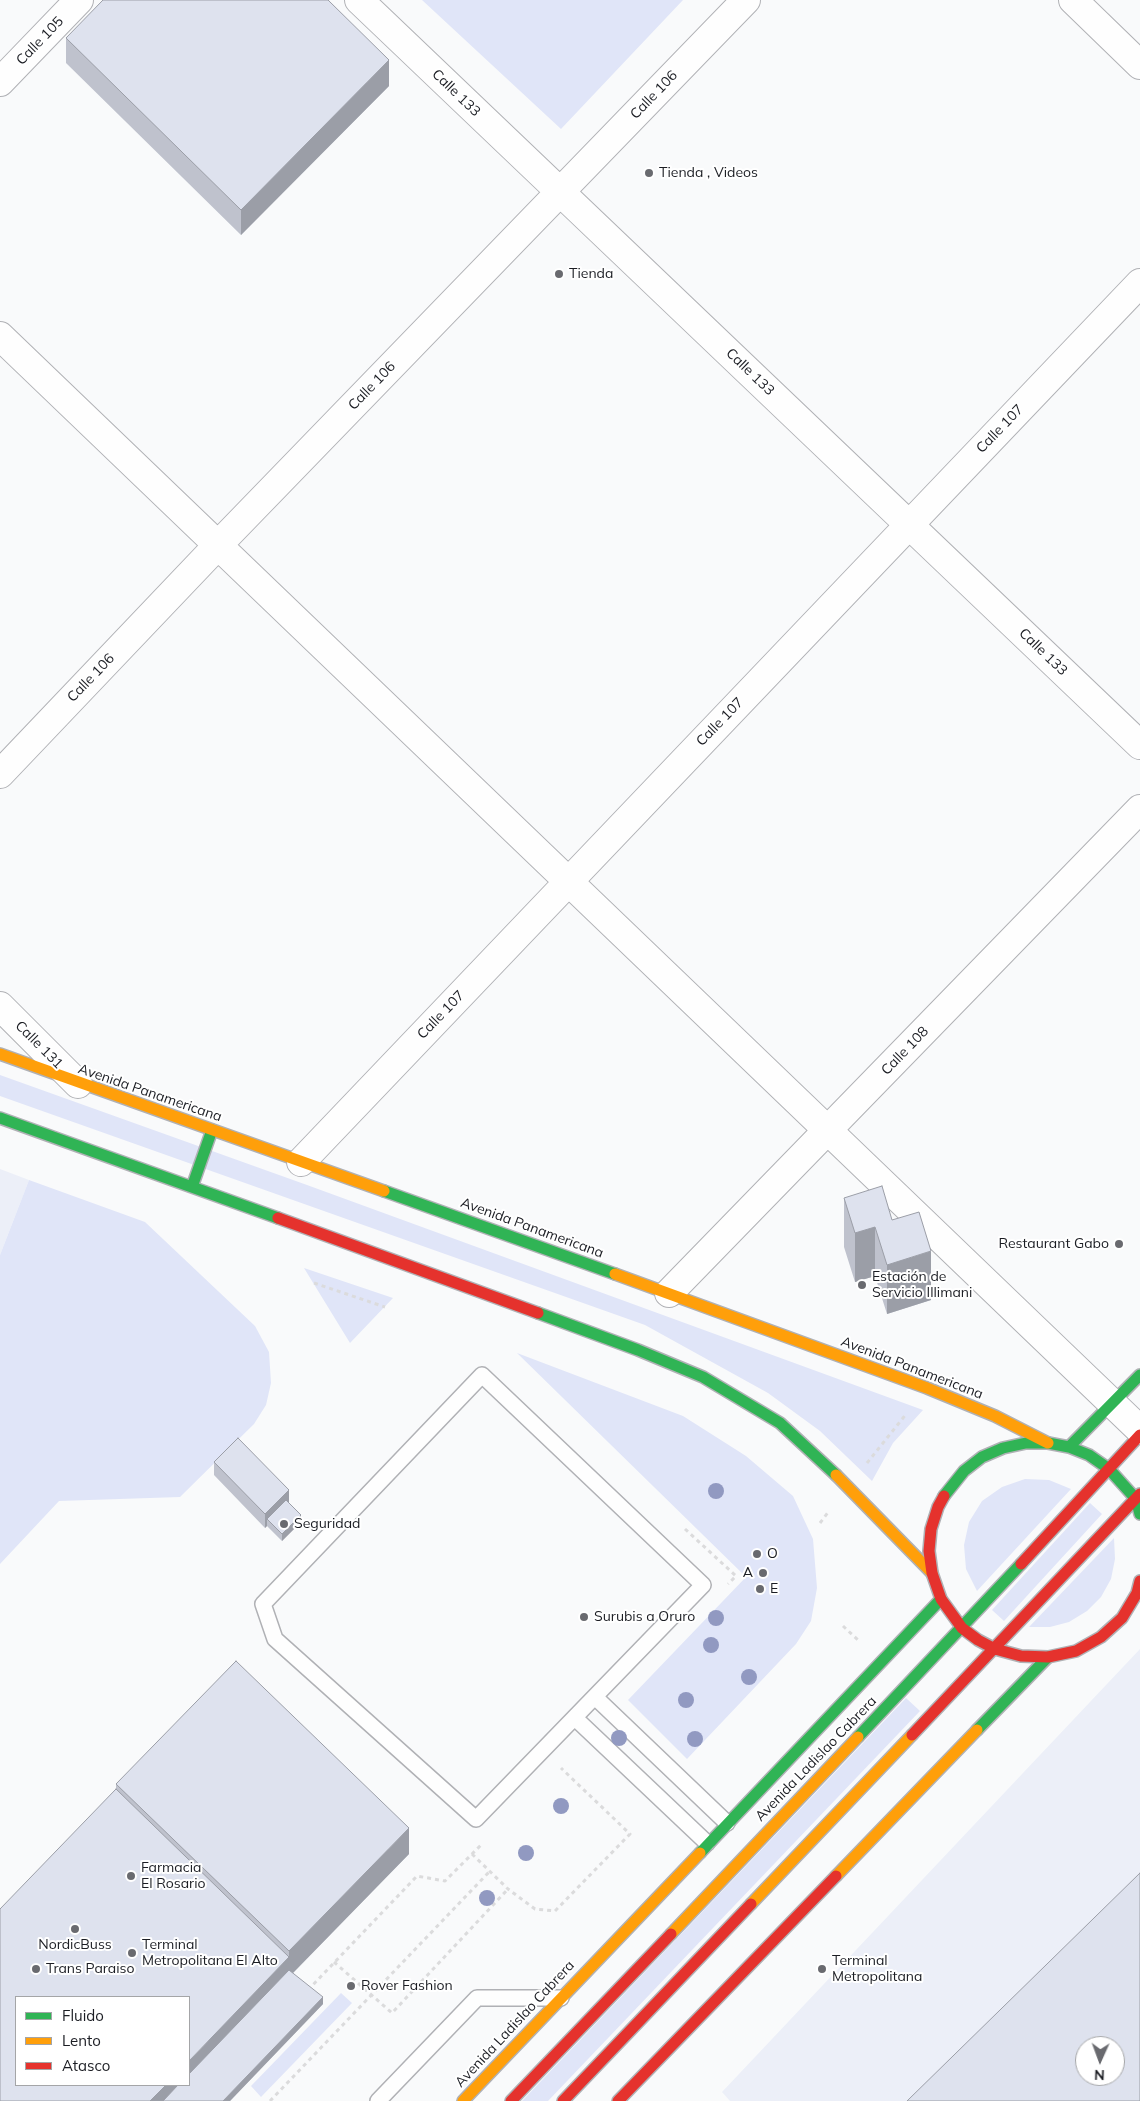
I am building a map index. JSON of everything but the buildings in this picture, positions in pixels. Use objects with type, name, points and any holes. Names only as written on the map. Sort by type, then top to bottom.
[{"type":"main road","name":"Avenida Panamericana","points":[[0,1054],[78,1084],[669,1293],[927,1388],[995,1416],[1048,1443]]},
{"type":"main road","points":[[0,1118],[500,1298],[638,1350],[703,1377],[780,1423],[848,1487],[932,1573]]},
{"type":"main road","points":[[192,1187],[212,1130]]},
{"type":"main road","points":[[1069,1447],[1140,1375]]},
{"type":"main road","name":"Avenida Ladislao Cabrera","points":[[511,2101],[962,1628],[1140,1435]]},
{"type":"main road","points":[[1140,1514],[1138,1496],[1109,1469],[1089,1455],[1069,1447],[1048,1443],[1026,1443],[1003,1448],[982,1457],[964,1470],[950,1487],[936,1514],[931,1529],[929,1551],[932,1573],[941,1599],[962,1628],[978,1640],[995,1649],[1021,1656],[1048,1657],[1076,1651],[1101,1638],[1122,1618],[1137,1593],[1140,1581]]},
{"type":"main road","points":[[563,2101],[995,1649],[1138,1496]]},
{"type":"main road","name":"Avenida Ladislao Cabrera","points":[[463,2101],[941,1599]]},
{"type":"main road","points":[[626,2098],[1048,1657]]},
{"type":"street","name":"Calle 105","points":[[0,82],[79,0]]},
{"type":"street","name":"Calle 133","points":[[359,0],[1140,745]]},
{"type":"street","name":"Calle 106","points":[[0,774],[218,545],[746,0]]},
{"type":"street","points":[[1073,0],[1140,65]]},
{"type":"street","name":"Calle 107","points":[[301,1162],[1140,283]]},
{"type":"street","points":[[0,336],[1140,1430]]},
{"type":"street","name":"Calle 108","points":[[669,1293],[1140,809]]},
{"type":"street","name":"Calle 131","points":[[0,1006],[78,1084]]},
{"type":"lane","points":[[482,1375],[703,1585],[595,1697],[476,1819],[275,1639],[263,1604],[482,1375]]},
{"type":"lane","points":[[595,1697],[727,1823]]},
{"type":"lane","points":[[575,1718],[707,1843]]},
{"type":"lane","points":[[378,2101],[477,1998],[560,1998]]},
{"type":"path","points":[[314,1284],[385,1307]]},
{"type":"path","points":[[820,1522],[927,1388]]},
{"type":"path","points":[[684,1529],[736,1576],[723,1590]]},
{"type":"path","points":[[472,1854],[508,1889],[534,1909],[555,1911],[630,1834],[558,1765]]},
{"type":"path","points":[[301,1997],[416,1876],[446,1881],[485,1840]]},
{"type":"path","points":[[270,2101],[490,1870]]},
{"type":"path","points":[[334,1962],[392,2013],[508,1889]]},
{"type":"shaded area","points":[[422,0],[683,0],[561,129]]},
{"type":"shaded area","points":[[0,1075],[923,1410],[893,1443],[872,1481],[820,1431],[768,1393],[645,1325],[0,1096]]},
{"type":"shaded area","points":[[0,1169],[29,1180],[0,1255]]},
{"type":"shaded area","points":[[29,1180],[145,1222],[255,1326],[269,1352],[271,1383],[266,1405],[254,1424],[180,1497],[59,1501],[0,1564],[0,1255]]},
{"type":"shaded area","points":[[304,1268],[393,1298],[350,1343]]},
{"type":"shaded area","points":[[517,1353],[683,1416],[746,1456],[793,1496],[813,1539],[817,1588],[811,1621],[796,1644],[687,1759],[628,1700],[746,1577]]},
{"type":"shaded area","points":[[1025,1479],[1049,1480],[1071,1489],[977,1591],[966,1569],[964,1545],[969,1522],[982,1501],[1002,1487]]},
{"type":"shaded area","points":[[1090,1503],[1102,1514],[1004,1621],[992,1610]]},
{"type":"shaded area","points":[[1114,1538],[1115,1559],[1111,1579],[1101,1597],[1087,1611],[1069,1622],[1050,1627],[1029,1627]]},
{"type":"shaded area","points":[[1140,1649],[1140,2101],[730,2101],[722,2092]]},
{"type":"shaded area","points":[[906,1698],[920,1711],[548,2101],[522,2101]]},
{"type":"shaded area","points":[[341,1993],[352,2003],[261,2097],[251,2086]]},
{"type":"traffic: fast","points":[[0,1118],[278,1218]]},
{"type":"traffic: fast","points":[[192,1187],[212,1130]]},
{"type":"traffic: fast","points":[[384,1191],[615,1274]]},
{"type":"traffic: fast","points":[[538,1313],[638,1350],[703,1377],[780,1423],[836,1475]]},
{"type":"traffic: fast","points":[[1069,1447],[1140,1375]]},
{"type":"traffic: fast","points":[[944,1496],[964,1471],[982,1457],[1003,1448],[1026,1443],[1048,1443],[1069,1447],[1089,1455],[1109,1469],[1136,1499],[1140,1514]]},
{"type":"traffic: fast","points":[[858,1737],[1021,1564]]},
{"type":"traffic: fast","points":[[700,1853],[941,1599]]},
{"type":"traffic: fast","points":[[977,1730],[1048,1657]]},
{"type":"traffic: slow","points":[[0,1054],[384,1191]]},
{"type":"traffic: slow","points":[[615,1274],[927,1388],[995,1416],[1048,1443]]},
{"type":"traffic: slow","points":[[836,1475],[932,1573]]},
{"type":"traffic: slow","points":[[836,1876],[977,1730]]},
{"type":"traffic: slow","points":[[751,1904],[912,1735]]},
{"type":"traffic: slow","points":[[671,1934],[858,1737]]},
{"type":"traffic: slow","points":[[463,2101],[700,1853]]},
{"type":"traffic: jam","points":[[278,1218],[538,1313]]},
{"type":"traffic: jam","points":[[1021,1564],[1140,1435]]},
{"type":"traffic: jam","points":[[912,1735],[1140,1494]]},
{"type":"traffic: jam","points":[[944,1496],[938,1507],[931,1529],[929,1551],[932,1573],[941,1599],[962,1628],[978,1640],[995,1649],[1021,1656],[1048,1657],[1076,1651],[1101,1637],[1122,1618],[1137,1593],[1140,1581]]},
{"type":"traffic: jam","points":[[618,2101],[836,1876]]},
{"type":"traffic: jam","points":[[563,2101],[751,1904]]},
{"type":"traffic: jam","points":[[511,2101],[671,1934]]},
{"type":"place","name":"Tienda , Videos","points":[[649,173]]},
{"type":"place","name":"Tienda","points":[[559,274]]},
{"type":"place","name":"Restaurant Gabo","points":[[1119,1244]]},
{"type":"place","name":"Estación de Servicio Illimani","points":[[862,1285]]},
{"type":"place","name":"Seguridad","points":[[284,1524]]},
{"type":"place","name":"O","points":[[757,1554]]},
{"type":"place","name":"A","points":[[763,1573]]},
{"type":"place","name":"E","points":[[760,1589]]},
{"type":"place","name":"Surubis a Oruro","points":[[584,1617]]},
{"type":"place","name":"Farmacia El Rosario","points":[[131,1876]]},
{"type":"place","name":"NordicBuss","points":[[75,1929]]},
{"type":"place","name":"Terminal Metropolitana El Alto","points":[[132,1953]]},
{"type":"place","name":"Trans Paraiso","points":[[36,1969]]},
{"type":"place","name":"Terminal Metropolitana","points":[[822,1969]]},
{"type":"place","name":"Rover Fashion","points":[[351,1986]]}]
